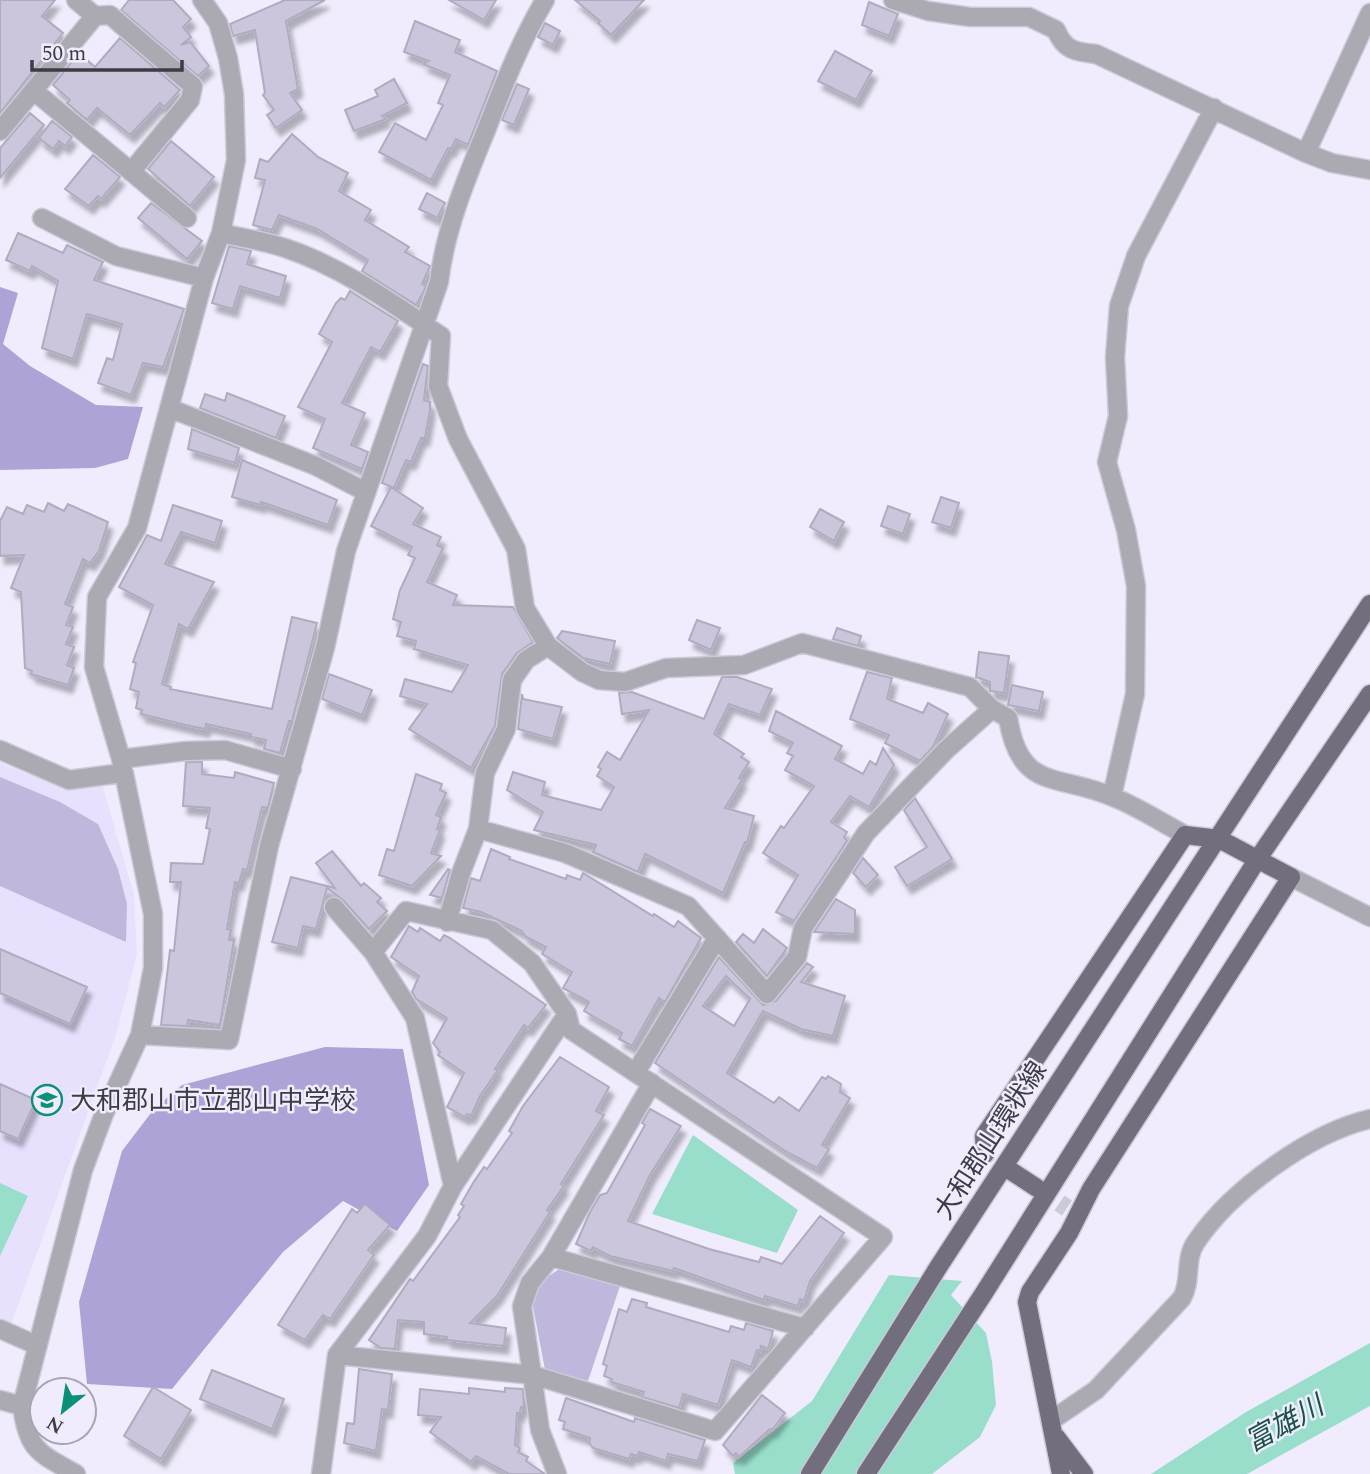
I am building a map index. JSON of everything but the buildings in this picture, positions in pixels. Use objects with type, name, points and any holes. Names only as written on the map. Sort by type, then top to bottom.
[{"type":"main road","name":"大和郡山環状線","points":[[810,1474],[939,1266],[1219,839],[1364,628],[1370,604]]},
{"type":"main road","points":[[866,1474],[1258,860],[1370,694]]},
{"type":"main road","name":"大和郡山環状線","points":[[985,1154],[984,1136],[1185,835]]},
{"type":"main road","points":[[1061,1474],[1027,1302],[1072,1211],[1291,877],[1219,839],[1185,835]]},
{"type":"main road","name":"大和郡山環状線","points":[[1011,1171],[1037,1188]]},
{"type":"main road","points":[[1053,1427],[1082,1471]]},
{"type":"street","points":[[76,0],[95,16],[110,15],[193,86],[190,100],[131,172]]},
{"type":"street","points":[[76,1474],[44,1457],[26,1435],[22,1406],[83,1170],[104,1114],[140,1035],[153,968],[153,914],[121,766],[93,667],[97,597],[137,528],[204,278],[221,233],[236,160],[234,94],[228,58],[218,23],[202,0]]},
{"type":"street","points":[[140,1035],[229,1040],[268,846],[325,648],[346,551],[392,423],[422,324],[439,282],[442,252],[476,155],[514,59],[545,0]]},
{"type":"street","points":[[893,0],[928,11],[970,16],[1028,17],[1056,30],[1061,44],[1075,52],[1096,54],[1306,153],[1332,163],[1370,170]]},
{"type":"street","points":[[1306,153],[1370,13]]},
{"type":"street","points":[[0,131],[95,16]]},
{"type":"street","points":[[34,90],[187,218]]},
{"type":"street","points":[[1112,796],[1135,694],[1136,586],[1126,530],[1107,462],[1118,416],[1115,357],[1119,306],[1136,256],[1214,108]]},
{"type":"street","points":[[41,218],[116,256],[204,278]]},
{"type":"street","points":[[221,233],[282,247],[313,258],[407,310],[440,336],[438,386],[458,439],[516,549],[525,608],[548,646],[582,673],[599,680],[625,682],[666,668],[744,665],[802,643],[970,687],[992,709],[1008,718],[1012,745],[1027,767],[1047,778],[1112,796],[1185,835]]},
{"type":"street","points":[[169,408],[316,466],[366,492]]},
{"type":"street","points":[[447,922],[461,873],[478,829],[485,773],[506,729],[512,681],[526,660],[548,646]]},
{"type":"street","points":[[478,829],[565,853],[688,906],[767,995],[797,957],[803,928],[866,833],[947,750],[992,709]]},
{"type":"street","points":[[0,750],[69,780],[186,751],[225,750],[292,769]]},
{"type":"street","points":[[1291,877],[1370,917]]},
{"type":"street","points":[[334,907],[373,952],[415,1018],[453,1186]]},
{"type":"street","points":[[337,1355],[533,1375],[715,1431],[883,1237],[571,1030],[567,1014],[532,963],[492,930],[406,911],[373,952]]},
{"type":"street","points":[[636,1072],[717,938]]},
{"type":"street","points":[[321,1474],[337,1355],[427,1236],[453,1186],[567,1014]]},
{"type":"street","points":[[557,1474],[540,1430],[522,1306],[530,1283],[551,1257],[652,1083]]},
{"type":"street","points":[[1053,1427],[1096,1390],[1182,1298],[1188,1288],[1189,1257],[1195,1242],[1246,1190],[1314,1140],[1346,1125],[1370,1119]]},
{"type":"street","points":[[551,1257],[805,1328]]},
{"type":"street","points":[[0,1329],[36,1345]]},
{"type":"street","points":[[0,1400],[22,1406]]},
{"type":"shaded area","points":[[0,287],[18,293],[3,344],[30,366],[96,405],[143,407],[128,459],[95,468],[0,470]]},
{"type":"shaded area","name":"大和郡山市立郡山中学校","points":[[0,763],[62,788],[102,784],[134,895],[137,954],[116,1035],[9,1330],[0,1324]]},
{"type":"shaded area","points":[[0,777],[60,802],[98,824],[118,869],[127,904],[126,942],[0,886]]},
{"type":"shaded area","points":[[325,1047],[403,1049],[429,1185],[397,1231],[343,1201],[283,1252],[172,1389],[98,1385],[98,1376],[86,1376],[79,1302],[122,1151],[154,1109],[182,1085]]},
{"type":"shaded area","points":[[564,1266],[621,1283],[588,1381],[545,1370],[531,1296],[544,1279]]},
{"type":"water","points":[[693,1135],[798,1210],[777,1253],[652,1214]]},
{"type":"water","points":[[0,1183],[28,1196],[0,1256]]},
{"type":"water","points":[[889,1275],[962,1281],[951,1295],[986,1333],[992,1362],[996,1405],[980,1437],[932,1474],[735,1474],[733,1463],[812,1401]]},
{"type":"water","name":"富雄川","points":[[1370,1343],[1370,1406],[1247,1474],[1151,1474],[1246,1412]]},
{"type":"tunnel","points":[[1037,1188],[1067,1208]]},
{"type":"place","name":"大和郡山市立郡山中学校","points":[[47,1100]]}]
